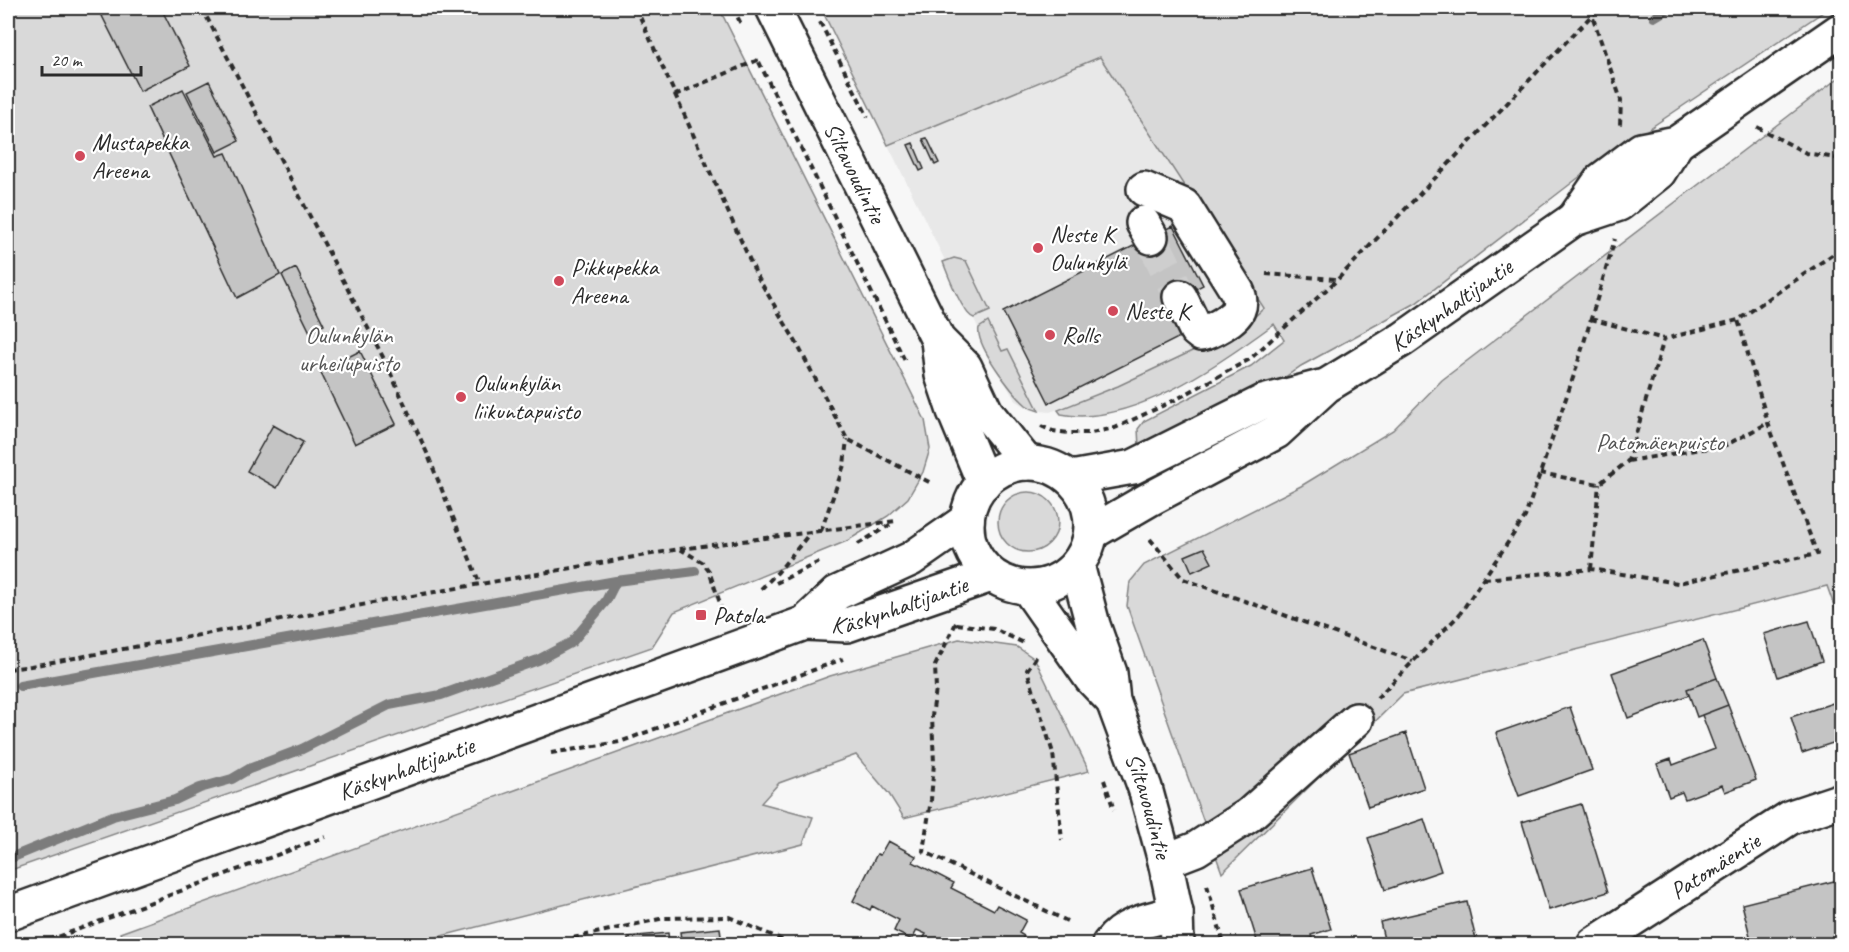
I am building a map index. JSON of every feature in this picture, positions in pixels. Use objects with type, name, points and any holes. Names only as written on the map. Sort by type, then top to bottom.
[{"type":"main road","name":"Siltavoudintie","points":[[774,8],[938,340],[965,368],[986,412],[1028,463]]},
{"type":"main road","name":"Käskynhaltijantie","points":[[1091,533],[1276,432],[1326,386],[1403,339],[1574,219],[1619,204],[1659,172],[1677,143],[1842,29]]},
{"type":"main road","name":"Käskynhaltijantie","points":[[1574,219],[1601,180],[1641,150],[1677,143]]},
{"type":"main road","points":[[1144,189],[1184,206],[1237,291],[1240,300],[1239,310],[1208,333],[1201,334],[1196,330],[1180,297]]},
{"type":"main road","name":"Siltavoudintie","points":[[938,340],[942,375],[984,483]]},
{"type":"main road","name":"Käskynhaltijantie","points":[[1071,478],[1133,467],[1263,402],[1326,386]]},
{"type":"main road","points":[[1028,463],[1051,467],[1071,478],[1086,499],[1092,521],[1087,550],[1077,565],[1063,578],[1038,587],[1028,588],[1008,584],[991,574],[978,561],[967,532],[967,520],[972,500],[984,483],[1001,470],[1028,463]]},
{"type":"main road","name":"Käskynhaltijantie","points":[[805,623],[837,593],[910,559],[967,520]]},
{"type":"main road","name":"Siltavoudintie","points":[[1077,565],[1093,625],[1110,674],[1113,701],[1145,788],[1165,861],[1176,929],[1203,945]]},
{"type":"main road","name":"Käskynhaltijantie","points":[[8,914],[805,623],[847,625],[991,574]]},
{"type":"main road","name":"Siltavoudintie","points":[[1028,588],[1091,678],[1113,701]]},
{"type":"main road","points":[[1165,861],[1196,849],[1249,815],[1356,720]]},
{"type":"main road","name":"Patomäentie","points":[[1594,945],[1791,817],[1842,801]]},
{"type":"main road","points":[[1109,945],[1125,929],[1142,921],[1176,929]]},
{"type":"path","points":[[202,8],[385,361],[427,453],[480,584]]},
{"type":"path","points":[[205,14],[225,8]]},
{"type":"path","points":[[636,8],[757,276],[796,342],[847,439],[844,465],[821,531]]},
{"type":"path","points":[[733,8],[743,28]]},
{"type":"path","points":[[1592,8],[1592,15],[1621,100],[1620,153],[1625,162]]},
{"type":"path","points":[[1038,425],[1053,431],[1090,433],[1115,428],[1175,400],[1250,359],[1337,279],[1592,15],[1602,8]]},
{"type":"path","points":[[753,49],[909,370]]},
{"type":"path","points":[[675,95],[758,60]]},
{"type":"path","points":[[1756,126],[1806,153],[1842,159]]},
{"type":"path","points":[[1356,720],[1459,615],[1525,517],[1617,233]]},
{"type":"path","points":[[1591,319],[1664,339],[1738,320],[1842,248]]},
{"type":"path","points":[[1223,268],[1274,276],[1337,279]]},
{"type":"path","points":[[1484,579],[1591,569],[1678,583],[1817,554],[1768,423],[1738,320]]},
{"type":"path","points":[[1628,461],[1664,339]]},
{"type":"path","points":[[1591,569],[1599,484],[1628,461],[1726,445],[1768,423]]},
{"type":"path","points":[[847,439],[931,483]]},
{"type":"path","points":[[1540,473],[1599,484]]},
{"type":"path","points":[[8,669],[680,549],[896,521],[848,549]]},
{"type":"path","points":[[761,589],[811,532]]},
{"type":"path","points":[[1150,539],[1183,579],[1413,661]]},
{"type":"path","points":[[680,549],[702,562],[709,571],[721,606]]},
{"type":"path","points":[[776,583],[827,558]]},
{"type":"path","points":[[945,623],[994,629],[1032,647]]},
{"type":"path","points":[[956,623],[935,666],[936,689],[932,725],[934,763],[923,851],[1066,921]]},
{"type":"path","points":[[1041,651],[1027,670],[1053,753],[1062,840]]},
{"type":"path","points":[[543,755],[620,742],[850,657]]},
{"type":"path","points":[[1103,778],[1117,819]]},
{"type":"path","points":[[39,945],[330,835]]},
{"type":"path","points":[[573,938],[664,918],[729,917],[792,945]]},
{"type":"shaded area","points":[[1100,57],[1264,308],[1243,327],[1118,386],[1050,412],[1031,410],[1015,400],[1009,390],[888,145]]},
{"type":"green space","name":"Oulunkylän liikuntapuisto","points":[[8,8],[719,8],[925,420],[930,449],[923,472],[908,498],[888,516],[847,541],[674,612],[652,647],[8,871]]},
{"type":"green space","points":[[821,8],[1829,8],[1595,165],[1416,303],[1301,366],[1267,390],[1139,447],[1138,429],[1144,421],[1251,366],[1284,340],[1274,324],[1202,373],[1145,402],[1116,411],[1088,416],[1061,414],[1058,410],[1118,386],[1243,327],[1264,308],[1100,57],[888,145]]},
{"type":"green space","name":"Patomäenpuisto","points":[[1841,76],[1841,625],[1827,586],[1403,694],[1222,873],[1127,606],[1130,582],[1144,565],[1301,486],[1393,430],[1442,380]]},
{"type":"green space","points":[[954,258],[966,261],[990,311],[974,318],[969,315],[956,293],[943,262]]},
{"type":"green space","points":[[988,322],[1002,351],[1008,349],[1039,411],[1029,407],[1020,399],[989,357],[979,336],[979,328]]},
{"type":"green space","points":[[1028,492],[1045,497],[1053,505],[1058,522],[1053,539],[1045,547],[1028,552],[1011,547],[1003,539],[998,522],[1003,505],[1011,497]]},
{"type":"green space","points":[[959,639],[1017,647],[1035,659],[1089,771],[904,818],[889,794],[856,755],[779,783],[761,803],[813,817],[803,844],[410,944],[124,944],[120,933],[830,676]]},
{"type":"building","points":[[98,8],[161,8],[190,66],[140,91]]},
{"type":"building","points":[[209,81],[239,141],[217,152],[187,92]]},
{"type":"building","points":[[183,89],[217,156],[226,153],[280,275],[237,298],[147,107]]},
{"type":"building","points":[[927,138],[939,163],[935,165],[923,139]]},
{"type":"building","points":[[913,143],[924,169],[920,171],[908,145]]},
{"type":"building","points":[[1173,226],[1203,285],[1168,303],[1184,335],[1049,403],[1003,312]]},
{"type":"building","points":[[296,268],[324,325],[310,332],[282,275]]},
{"type":"building","points":[[360,351],[396,424],[355,444],[320,371]]},
{"type":"building","points":[[273,425],[303,442],[277,488],[247,471]]},
{"type":"building","points":[[1204,548],[1212,563],[1192,572],[1185,556]]},
{"type":"building","points":[[1809,621],[1822,661],[1778,677],[1764,634]]},
{"type":"building","points":[[1703,640],[1717,678],[1687,689],[1689,695],[1628,718],[1612,673]]},
{"type":"building","points":[[1717,678],[1728,705],[1697,717],[1687,689]]},
{"type":"building","points":[[1839,701],[1842,709],[1842,740],[1802,753],[1791,717]]},
{"type":"building","points":[[1728,705],[1756,780],[1725,792],[1722,785],[1685,799],[1682,792],[1669,797],[1657,764],[1671,759],[1673,765],[1715,749],[1702,715]]},
{"type":"building","points":[[1570,707],[1592,770],[1519,796],[1496,733]]},
{"type":"building","points":[[1406,733],[1424,788],[1368,807],[1349,753]]},
{"type":"building","points":[[1581,804],[1608,892],[1549,910],[1522,822]]},
{"type":"building","points":[[1424,819],[1441,871],[1385,890],[1368,838]]},
{"type":"building","points":[[888,841],[916,856],[913,862],[954,883],[951,888],[994,910],[997,905],[1026,920],[1019,933],[1024,936],[1019,944],[934,944],[923,939],[926,934],[917,930],[912,940],[894,931],[899,920],[872,906],[870,910],[853,901],[877,854],[880,855]]},
{"type":"building","points":[[1312,868],[1331,929],[1292,944],[1258,944],[1241,889]]},
{"type":"building","points":[[1842,879],[1842,944],[1752,944],[1742,904]]},
{"type":"building","points":[[1467,902],[1477,944],[1385,944],[1380,922]]},
{"type":"building","points":[[720,928],[722,944],[628,944],[628,937],[668,933],[669,941],[681,939],[680,932]]},
{"type":"waterway","points":[[1654,17],[1669,8]]},
{"type":"waterway","points":[[20,686],[616,581],[695,571]]},
{"type":"waterway","points":[[8,859],[113,816],[175,800],[200,788],[232,779],[249,769],[302,749],[389,705],[441,695],[538,660],[572,642],[606,601],[616,581]]},
{"type":"tunnel","points":[[1151,237],[1180,297]]},
{"type":"place","name":"Mustapekka Areena","points":[[80,156]]},
{"type":"place","name":"Neste K Oulunkylä","points":[[1038,248]]},
{"type":"place","name":"Pikkupekka Areena","points":[[559,281]]},
{"type":"place","name":"Neste K","points":[[1113,311]]},
{"type":"place","name":"Rolls","points":[[1050,335]]},
{"type":"place","name":"Oulunkylän liikuntapuisto","points":[[461,397]]},
{"type":"place","name":"Patola","points":[[701,615]]},
{"type":"park label","name":"Oulunkylän urheilupuisto","points":[[349,349]]}]
